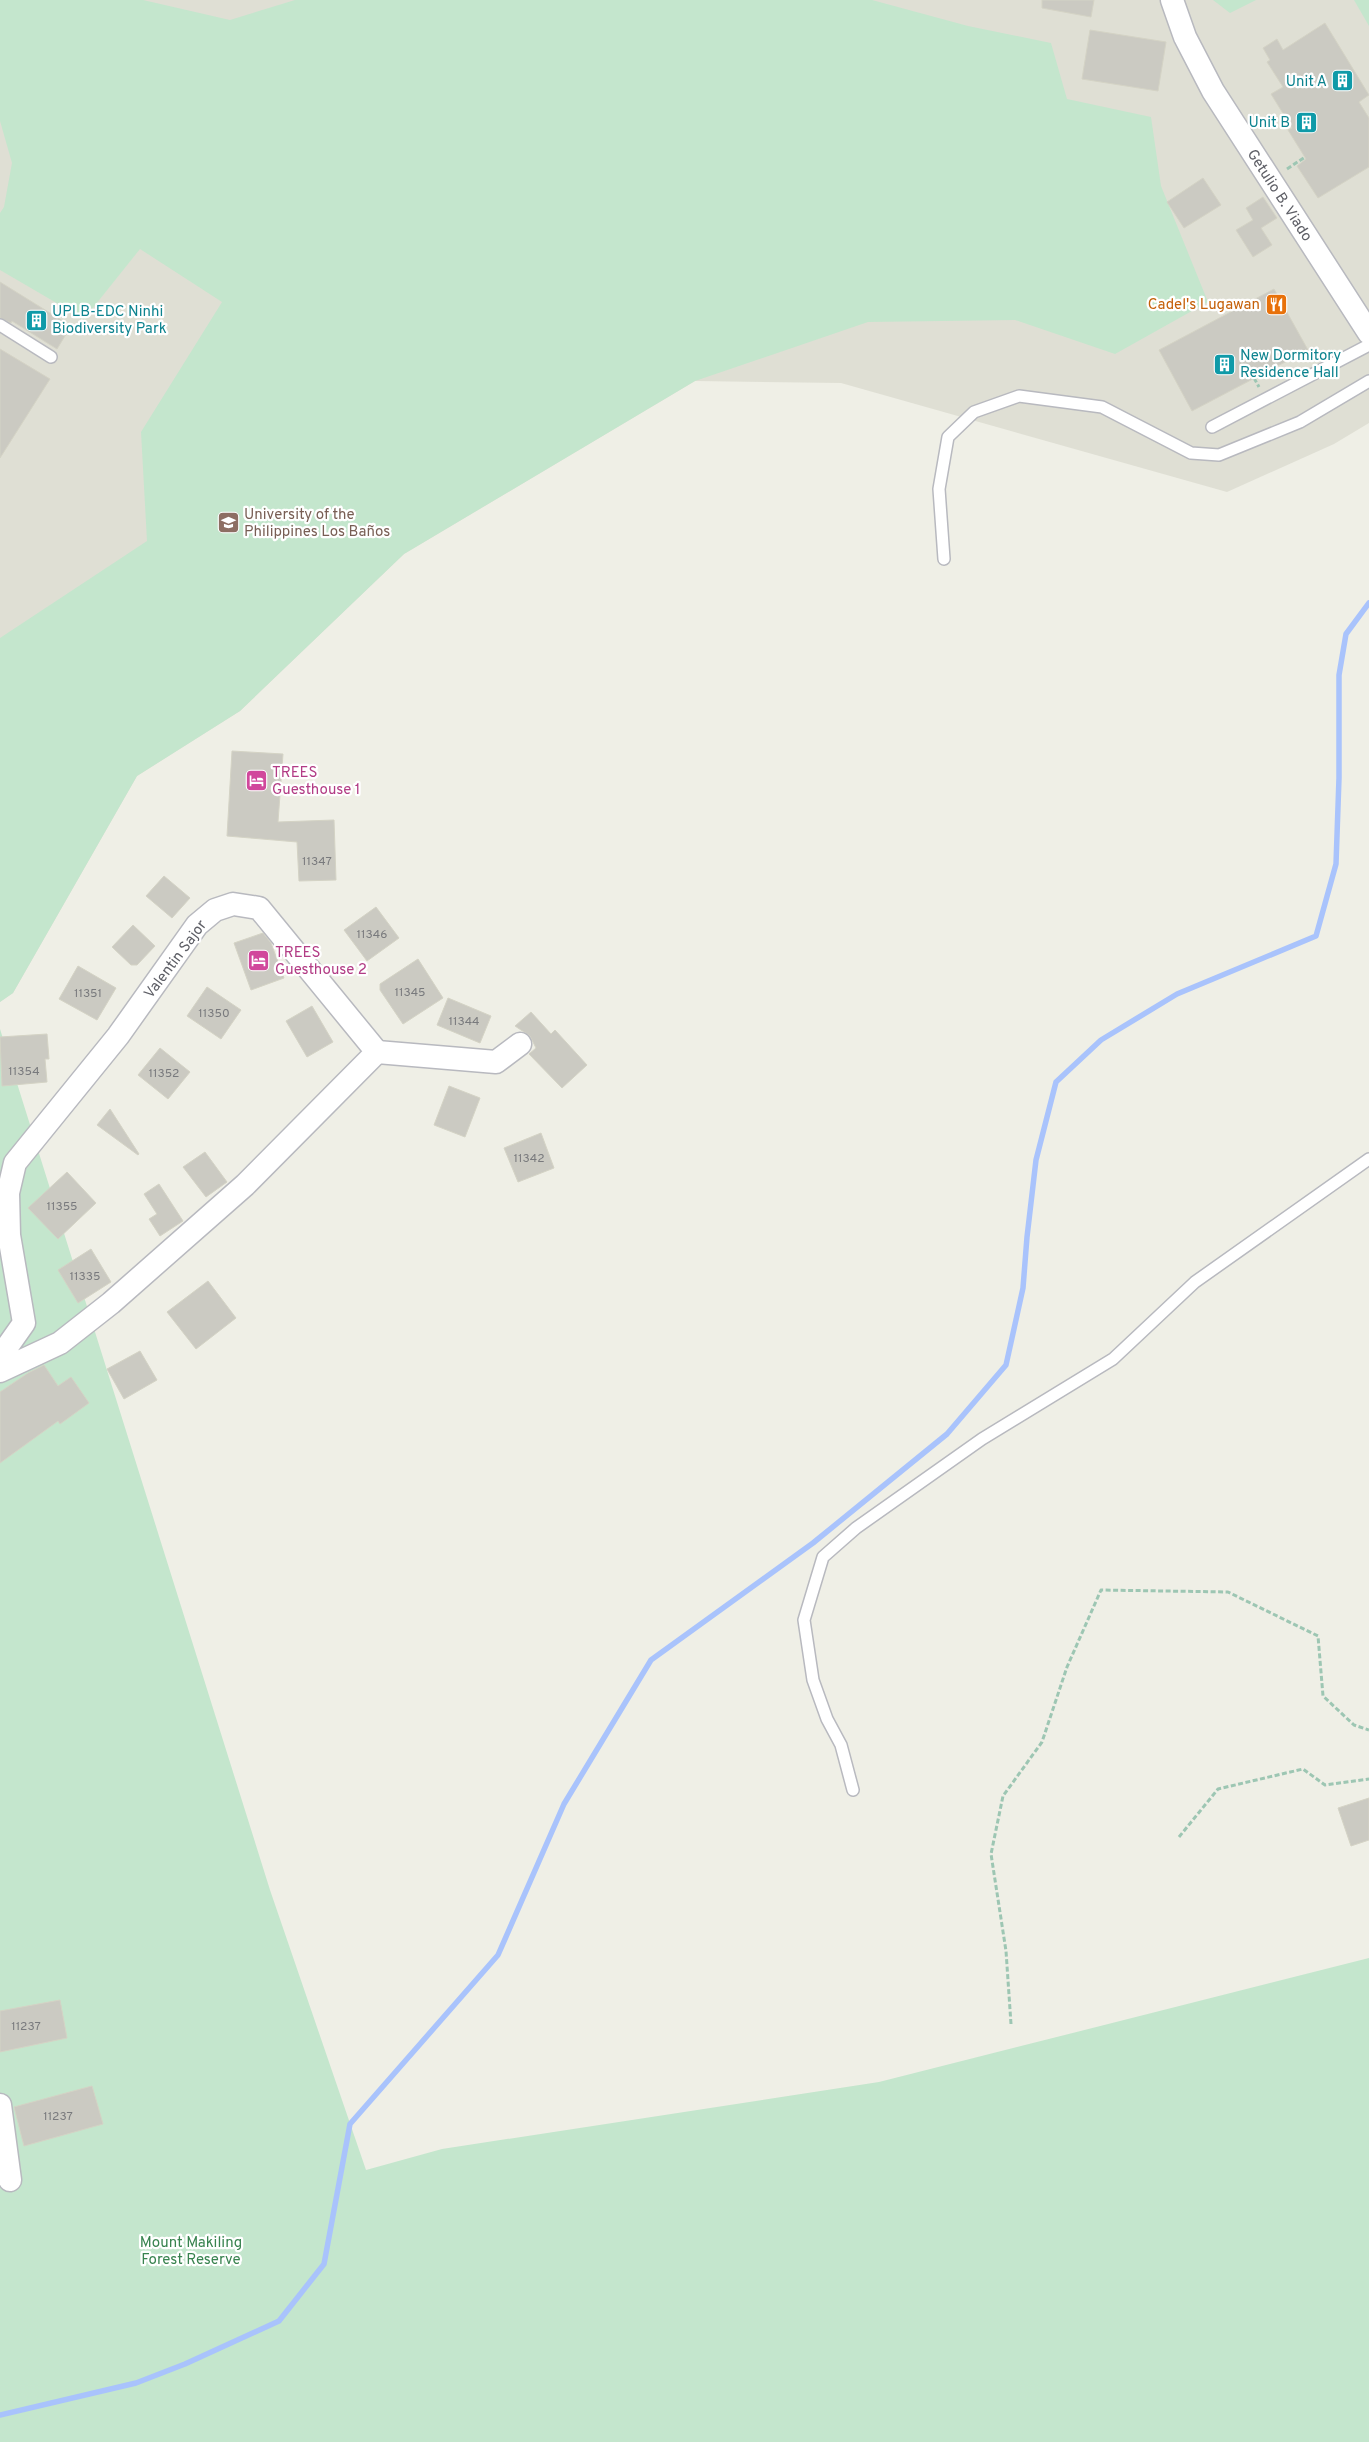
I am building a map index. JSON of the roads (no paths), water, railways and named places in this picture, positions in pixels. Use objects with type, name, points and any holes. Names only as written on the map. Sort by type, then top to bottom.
[{"type":"street","name":"Getulio B. Viado","points":[[1172,0],[1185,37],[1213,91],[1369,332]]},
{"type":"street","name":"Valentin Sajor","points":[[0,1357],[24,1323],[9,1235],[8,1193],[15,1163],[118,1036],[197,925],[215,910],[233,904],[259,908],[377,1052]]},
{"type":"street","points":[[0,1371],[60,1343],[112,1303],[245,1184],[377,1052],[496,1062],[520,1044]]},
{"type":"street","points":[[0,2105],[10,2180]]},
{"type":"lane","points":[[0,325],[51,357]]},
{"type":"lane","points":[[1212,427],[1369,345]]},
{"type":"lane","points":[[944,559],[939,488],[948,437],[974,412],[1019,396],[1102,407],[1191,452],[1219,455],[1300,422],[1369,381]]},
{"type":"lane","points":[[853,1790],[841,1745],[827,1719],[812,1680],[804,1620],[823,1557],[856,1528],[982,1439],[1113,1359],[1195,1282],[1369,1159]]},
{"type":"waterway","points":[[0,2415],[136,2383],[185,2364],[279,2321],[324,2264],[350,2124],[498,1955],[564,1804],[651,1660],[813,1543],[947,1434],[1006,1365],[1023,1288],[1036,1160],[1056,1082],[1101,1040],[1177,994],[1316,936],[1336,864],[1339,778],[1339,675],[1346,634],[1369,603]]},
{"type":"place","name":"Unit A","points":[[1343,81]]},
{"type":"place","name":"Unit B","points":[[1306,122]]},
{"type":"place","name":"Cadel's Lugawan","points":[[1276,304]]},
{"type":"place","name":"UPLB-EDC Ninhi Biodiversity Park","points":[[36,320]]},
{"type":"place","name":"New Dormitory Residence Hall","points":[[1224,364]]},
{"type":"place","name":"University of the Philippines Los Baños","points":[[228,523]]},
{"type":"place","name":"TREES Guesthouse 1","points":[[256,781]]},
{"type":"place","name":"TREES Guesthouse 2","points":[[259,961]]},
{"type":"park label","name":"Mount Makiling Forest Reserve","points":[[191,2250]]}]
